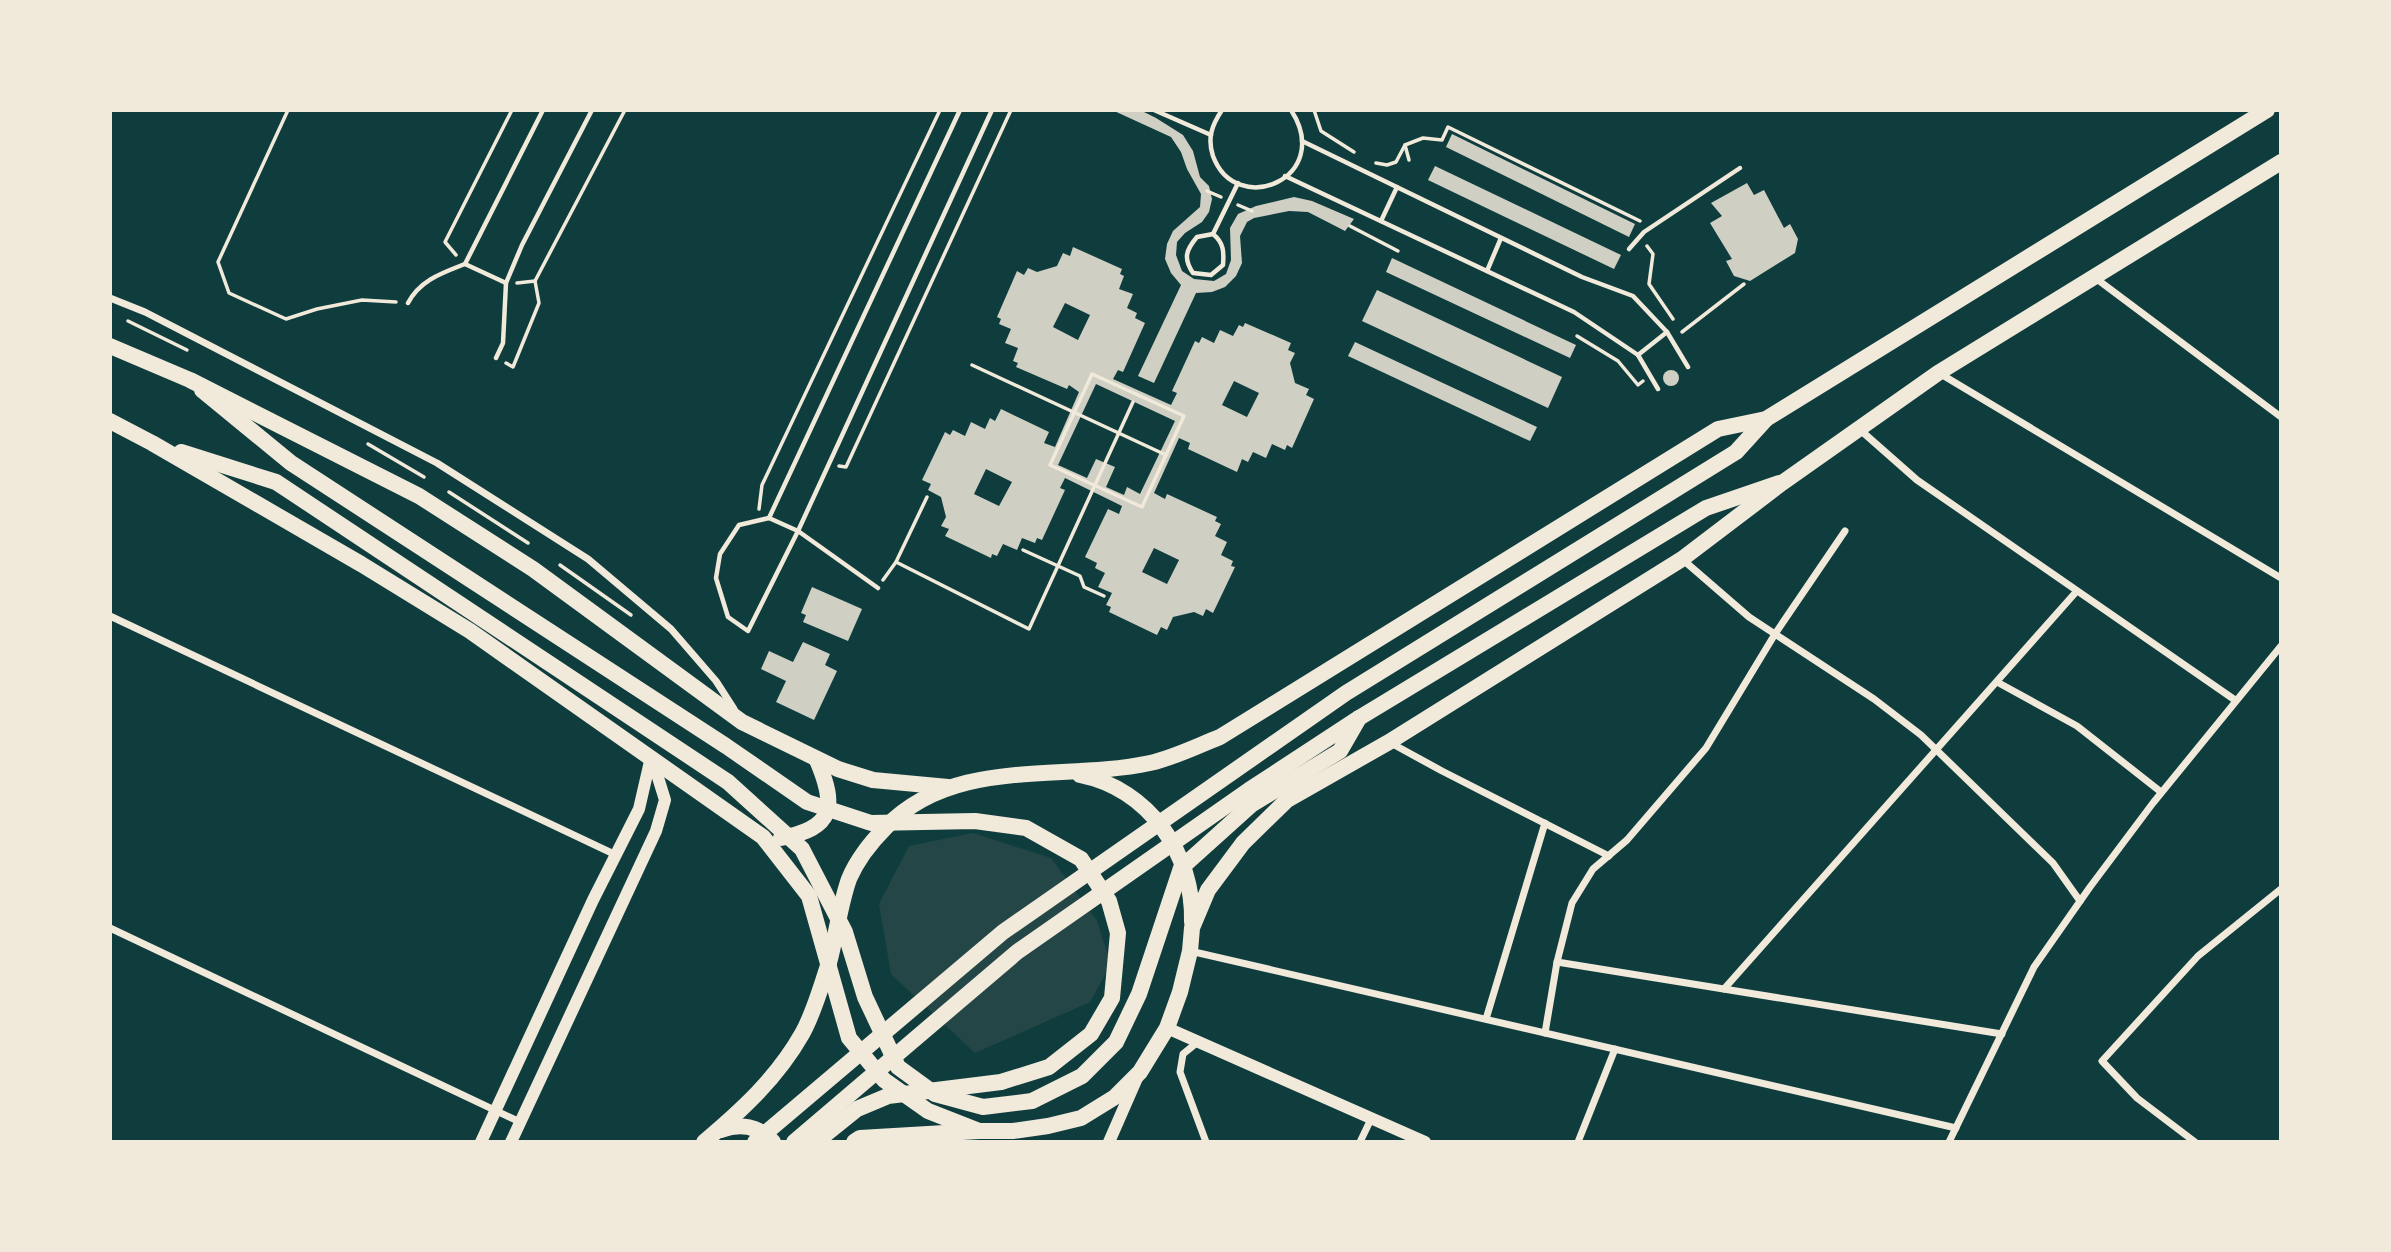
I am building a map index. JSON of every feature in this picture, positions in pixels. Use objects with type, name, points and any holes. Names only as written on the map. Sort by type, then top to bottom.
[{"type":"main road","points":[[755,1142],[1003,932],[1346,693],[1727,458],[1736,452],[1766,419],[2267,110]]},
{"type":"main road","points":[[1192,928],[1208,890],[1244,843],[1287,800],[1389,741],[1682,559],[1782,483],[1938,373],[2281,162]]},
{"type":"main road","points":[[110,346],[190,380],[419,496],[533,569],[741,722],[817,760],[873,780],[948,787]]},
{"type":"main road","points":[[190,380],[291,463],[715,738],[807,802],[872,823],[975,821],[1026,828],[1081,859],[1109,901],[1118,933],[1112,998],[1091,1034],[1049,1066],[1001,1082],[888,1096],[857,1109],[816,1142]]},
{"type":"main road","points":[[708,1139],[741,1111],[776,1073],[803,1032],[829,963],[849,879],[871,842],[902,810],[948,787],[986,778],[1066,773],[1151,763],[1220,737],[1718,429],[1766,419]]},
{"type":"main road","points":[[110,421],[361,564],[470,631],[762,837],[809,896],[849,1038],[884,1080],[928,1111],[984,1136]]},
{"type":"main road","points":[[152,443],[276,482],[729,782],[802,849],[845,932],[865,997],[898,1067],[935,1094],[983,1107],[1032,1101],[1082,1076],[1116,1042],[1139,994],[1181,867],[1251,805],[1340,751],[1359,718]]},
{"type":"main road","points":[[794,1142],[1017,952],[1248,790],[1359,718],[1706,508],[1782,483]]},
{"type":"main road","points":[[762,837],[779,838],[807,832],[821,822],[827,806],[826,782],[817,760]]},
{"type":"main road","points":[[854,1142],[860,1138],[984,1136],[1081,1118],[1115,1097],[1140,1072],[1167,1028],[1190,951],[1192,900],[1186,872],[1160,823],[1140,804],[1118,789],[1084,776],[1066,773]]},
{"type":"main road","points":[[708,1139],[730,1127],[740,1126],[759,1131],[773,1142]]},
{"type":"street","points":[[2094,277],[2281,416]]},
{"type":"street","points":[[110,298],[157,318],[437,463],[588,559],[671,629],[716,681],[741,722]]},
{"type":"street","points":[[1938,373],[2281,579]]},
{"type":"street","points":[[1858,428],[1917,480],[2235,700]]},
{"type":"street","points":[[1545,1033],[1557,962],[1572,903],[1593,869],[1627,841],[1706,748],[1775,634],[1845,531]]},
{"type":"street","points":[[1682,559],[1749,617],[1874,699],[1936,750],[2053,863],[2080,901]]},
{"type":"street","points":[[1724,989],[2076,592]]},
{"type":"street","points":[[110,616],[616,855]]},
{"type":"street","points":[[1949,1142],[2034,967],[2161,792],[2281,646]]},
{"type":"street","points":[[1997,682],[2077,726],[2161,792]]},
{"type":"street","points":[[1389,741],[1609,856]]},
{"type":"street","points":[[481,1142],[639,809],[652,757]]},
{"type":"street","points":[[511,1142],[656,831],[665,800],[652,757]]},
{"type":"street","points":[[1486,1019],[1545,823]]},
{"type":"street","points":[[2195,1142],[2137,1098],[2102,1061],[2198,956],[2281,889]]},
{"type":"street","points":[[110,928],[520,1122]]},
{"type":"street","points":[[1190,951],[1956,1128]]},
{"type":"street","points":[[1557,962],[2002,1034]]},
{"type":"street","points":[[1167,1028],[1425,1142]]},
{"type":"street","points":[[1199,1041],[1183,1054],[1180,1072],[1206,1142]]},
{"type":"street","points":[[1577,1142],[1615,1049]]},
{"type":"street","points":[[1110,1142],[1140,1072]]},
{"type":"street","points":[[1360,1142],[1371,1117]]},
{"type":"lane","points":[[408,303],[414,292],[434,276],[465,264],[543,110]]},
{"type":"lane","points":[[496,358],[503,343],[506,283],[522,245],[592,110]]},
{"type":"lane","points":[[769,518],[960,110]]},
{"type":"lane","points":[[878,588],[798,531],[769,518],[739,525],[720,554],[716,578],[728,617],[748,631],[798,531],[829,465],[992,110]]},
{"type":"lane","points":[[1154,110],[1211,136]]},
{"type":"lane","points":[[1220,111],[1213,124],[1209,146],[1217,167],[1234,182],[1255,188],[1277,183],[1295,169],[1303,148],[1301,125],[1291,110]]},
{"type":"lane","points":[[1302,141],[1582,277],[1633,296],[1667,332],[1688,367]]},
{"type":"lane","points":[[1629,249],[1640,236],[1740,168]]},
{"type":"lane","points":[[1285,176],[1574,312],[1638,355],[1658,389]]},
{"type":"lane","points":[[1213,234],[1238,184]]},
{"type":"lane","points":[[1381,222],[1397,187]]},
{"type":"lane","points":[[1213,234],[1221,240],[1223,265],[1211,275],[1193,272],[1186,262],[1187,249],[1196,237],[1213,234]]},
{"type":"lane","points":[[1487,271],[1502,238]]},
{"type":"lane","points":[[465,264],[506,283]]},
{"type":"lane","points":[[1638,355],[1667,332]]},
{"type":"path","points":[[288,110],[218,262],[229,293],[286,319],[317,309],[362,300],[408,303]]},
{"type":"path","points":[[465,264],[445,242],[512,110]]},
{"type":"path","points":[[496,358],[513,367],[539,303],[535,281],[625,110]]},
{"type":"path","points":[[757,521],[762,485],[940,110]]},
{"type":"path","points":[[829,465],[846,467],[1011,110]]},
{"type":"path","points":[[1314,110],[1321,131],[1360,155]]},
{"type":"path","points":[[1370,161],[1387,165],[1396,162],[1405,145],[1423,138],[1442,140],[1448,127],[1640,220],[1637,232],[1653,254],[1648,284],[1693,349],[1681,356]]},
{"type":"path","points":[[1405,145],[1409,160]]},
{"type":"path","points":[[1350,226],[1398,251]]},
{"type":"path","points":[[1682,332],[1744,284]]},
{"type":"path","points":[[1577,336],[1618,361],[1638,385],[1650,375]]},
{"type":"path","points":[[972,365],[1166,456]]},
{"type":"path","points":[[1092,374],[1184,416],[1166,456],[1142,507],[1050,465],[1092,374]]},
{"type":"path","points":[[896,562],[1029,629],[1133,402]]},
{"type":"path","points":[[878,588],[896,562],[927,497]]},
{"type":"path","points":[[1023,550],[1080,576],[1084,587],[1104,596]]},
{"type":"shaded area","points":[[973,833],[1051,858],[1097,921],[1111,964],[1090,1002],[975,1053],[891,974],[879,904],[909,846]]},
{"type":"building","points":[[1112,110],[1140,110],[1156,118],[1183,135],[1193,151],[1200,177],[1209,186],[1212,199],[1209,212],[1202,222],[1177,242],[1176,255],[1182,271],[1194,279],[1214,281],[1226,274],[1231,260],[1230,228],[1238,214],[1256,206],[1294,197],[1312,201],[1354,219],[1345,231],[1308,212],[1289,211],[1247,222],[1240,236],[1242,263],[1236,276],[1225,287],[1212,292],[1196,293],[1154,383],[1138,376],[1181,285],[1171,273],[1165,259],[1167,244],[1173,231],[1200,207],[1201,194],[1171,137]]},
{"type":"building","points":[[1452,134],[1635,224],[1629,237],[1446,147]]},
{"type":"building","points":[[1435,166],[1621,255],[1614,269],[1428,180]]},
{"type":"building","points":[[1747,183],[1754,195],[1764,190],[1784,228],[1790,224],[1798,239],[1795,253],[1750,281],[1734,276],[1726,261],[1732,259],[1710,223],[1722,216],[1711,203]]},
{"type":"building","points":[[1073,247],[1122,269],[1120,274],[1124,276],[1119,289],[1133,294],[1127,308],[1137,313],[1135,318],[1145,323],[1123,372],[1118,370],[1113,379],[1171,405],[1177,393],[1172,391],[1195,341],[1199,343],[1202,337],[1214,343],[1220,330],[1233,336],[1239,325],[1243,327],[1245,323],[1291,343],[1288,350],[1295,353],[1290,363],[1295,383],[1309,389],[1306,395],[1314,399],[1292,448],[1287,445],[1285,450],[1272,444],[1266,458],[1253,452],[1248,462],[1242,459],[1237,472],[1188,449],[1190,443],[1179,438],[1154,493],[1165,499],[1167,494],[1217,517],[1215,521],[1221,524],[1215,536],[1227,542],[1221,555],[1233,561],[1231,566],[1235,567],[1213,613],[1206,609],[1203,616],[1194,612],[1173,617],[1167,630],[1161,627],[1157,635],[1109,612],[1111,607],[1106,605],[1112,593],[1098,587],[1105,573],[1095,568],[1097,563],[1085,557],[1108,509],[1119,514],[1122,506],[1065,478],[1060,488],[1065,490],[1042,540],[1037,538],[1035,543],[1022,538],[1017,550],[1003,544],[997,556],[992,554],[991,558],[945,536],[949,529],[941,526],[946,517],[941,497],[928,490],[931,484],[922,480],[945,432],[950,435],[953,430],[965,436],[971,422],[985,429],[990,418],[995,421],[1001,409],[1049,432],[1044,443],[1055,447],[1079,392],[1069,385],[1067,389],[1016,367],[1018,363],[1013,361],[1018,348],[1005,343],[1011,329],[999,324],[1001,319],[997,317],[1017,271],[1024,275],[1028,268],[1037,272],[1057,266],[1063,253],[1070,256]],"holes":[[[1065,303],[1090,315],[1078,340],[1053,327]],[[1234,381],[1259,393],[1247,417],[1222,405]],[[1096,384],[1175,421],[1140,494],[1127,487],[1124,495],[1106,487],[1115,467],[1096,459],[1087,478],[1058,465]],[[986,469],[1012,482],[999,506],[974,494]],[[1154,548],[1179,560],[1167,584],[1142,572]]]},
{"type":"building","points":[[1392,258],[1576,345],[1570,358],[1386,272]]},
{"type":"building","points":[[1377,290],[1562,377],[1548,408],[1362,321]]},
{"type":"building","points":[[1355,342],[1537,427],[1530,441],[1348,356]]},
{"type":"building","points":[[1671,370],[1677,372],[1677,384],[1671,386],[1665,384],[1663,378],[1665,372]]},
{"type":"building","points":[[812,587],[862,609],[848,641],[803,622],[806,615],[801,613]]},
{"type":"building","points":[[803,642],[830,654],[825,665],[837,671],[814,720],[776,702],[786,681],[761,669],[769,651],[793,662]]}]
